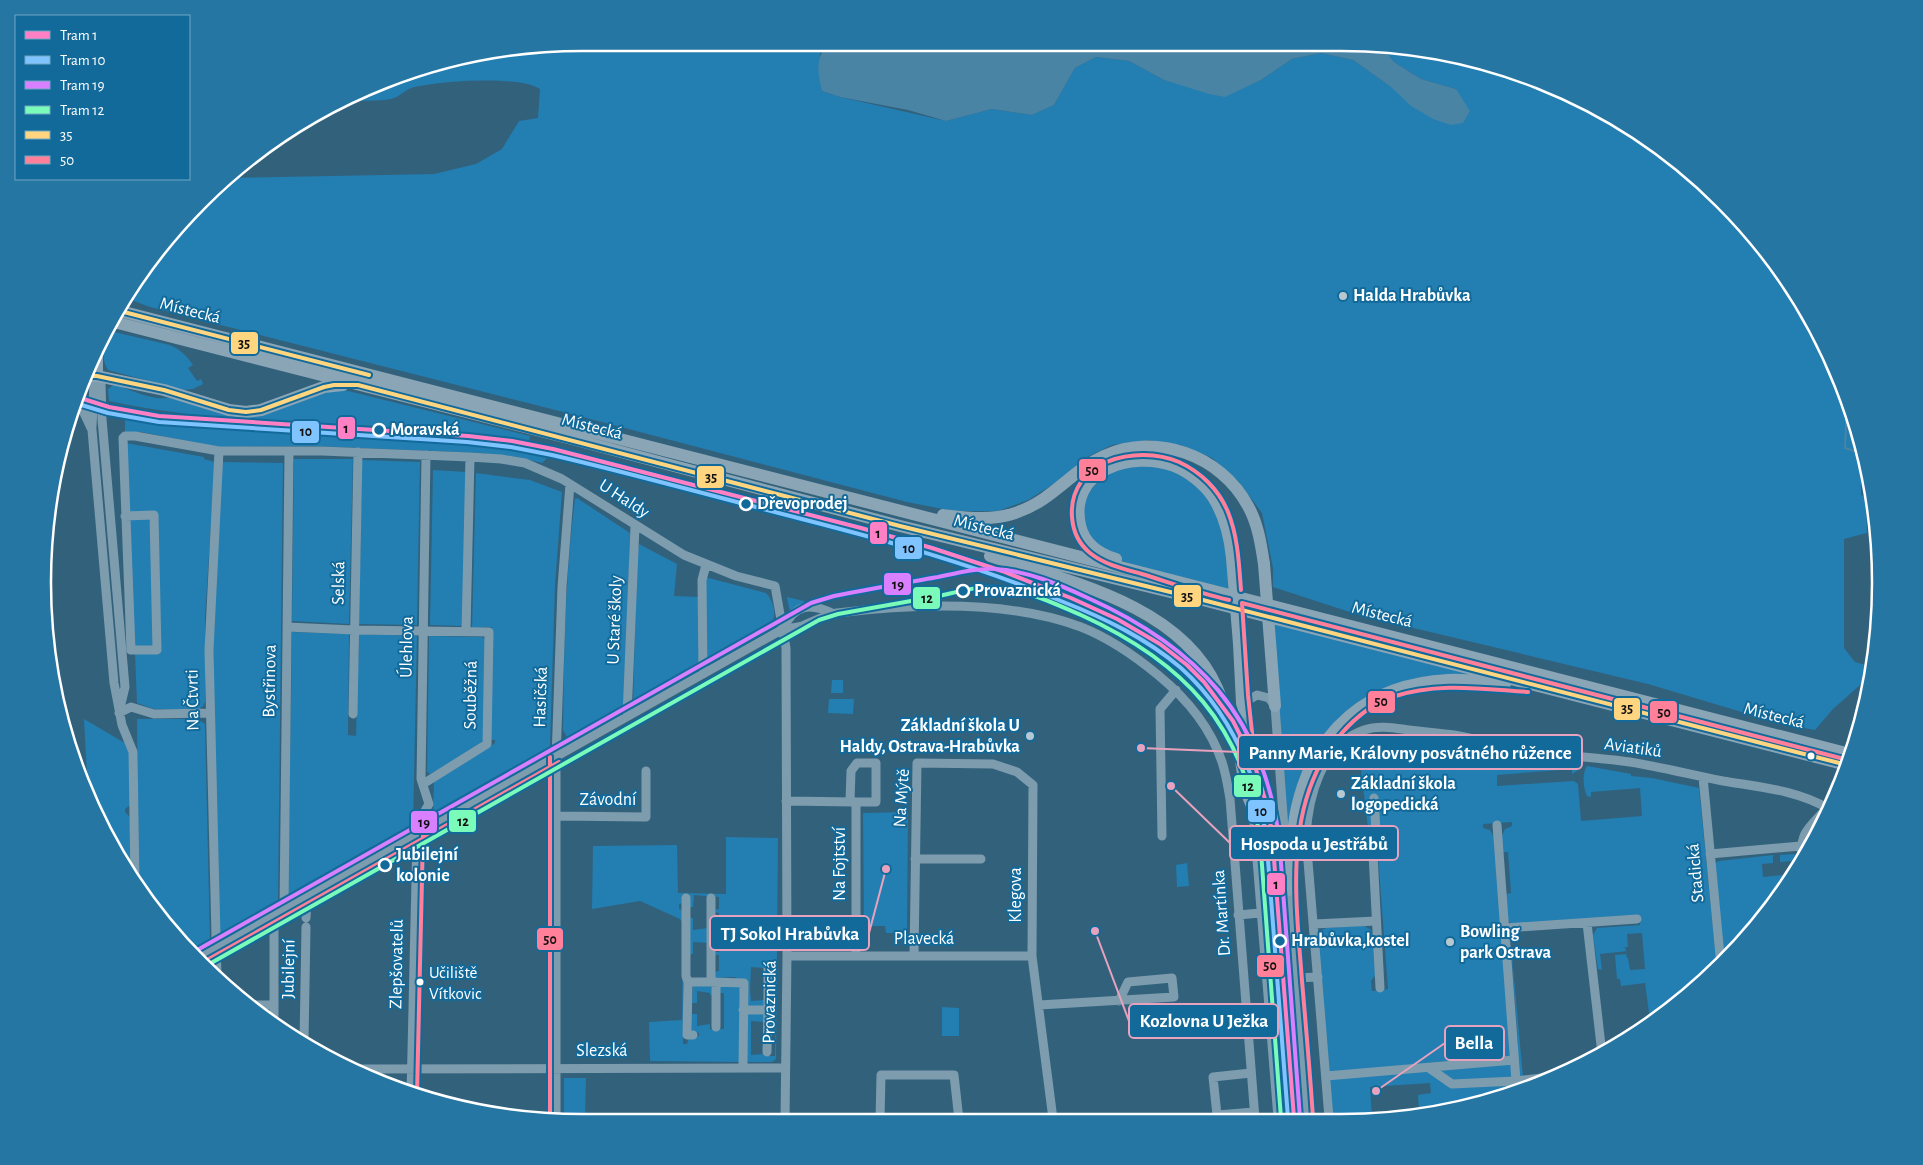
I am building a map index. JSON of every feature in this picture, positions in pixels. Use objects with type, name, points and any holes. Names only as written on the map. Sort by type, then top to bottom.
[{"type":"highway","name":"Místecká","points":[[125,312],[1844,752]]},
{"type":"highway","name":"Místecká","points":[[119,323],[580,441],[900,526],[1840,763]]},
{"type":"highway","points":[[93,376],[169,391],[235,411],[252,412],[324,387],[358,385]]},
{"type":"highway","points":[[901,511],[974,518],[1008,516],[1047,498],[1086,466],[1122,449],[1144,446],[1168,448],[1189,454],[1209,463],[1237,490],[1249,507],[1261,542],[1275,706]]},
{"type":"highway","points":[[1204,588],[1110,557],[1092,547],[1082,532],[1078,513],[1079,500],[1087,484],[1109,467],[1133,461],[1162,463],[1182,470],[1206,489],[1217,504],[1227,530],[1232,558],[1244,712]]},
{"type":"highway","points":[[900,526],[1104,593],[1135,608],[1166,628],[1191,651],[1210,674],[1217,688],[1241,761],[1246,793],[1253,808]]},
{"type":"highway","points":[[1289,890],[1295,818],[1306,778],[1314,760],[1335,729],[1360,707],[1388,692],[1427,682],[1468,680],[1542,687]]},
{"type":"street","points":[[93,377],[101,383],[103,429],[125,687],[119,713]]},
{"type":"street","points":[[92,378],[94,384],[92,430],[114,683],[119,713],[132,752],[135,868]]},
{"type":"street","points":[[81,408],[92,430]]},
{"type":"street","name":"U Haldy","points":[[125,516],[123,438],[135,436],[219,452],[358,452],[501,459],[525,463],[544,470],[570,484],[684,555],[736,576],[775,586]]},
{"type":"street","name":"Na Čtvrti","points":[[217,967],[209,650],[219,452]]},
{"type":"street","name":"Bystřinova","points":[[284,910],[289,452]]},
{"type":"street","name":"Selská","points":[[353,714],[358,452]]},
{"type":"street","name":"Úlehlova","points":[[417,835],[420,819],[428,804],[421,778],[426,455]]},
{"type":"street","points":[[287,626],[354,630],[466,631],[470,456]]},
{"type":"street","name":"Hasičská","points":[[556,1113],[556,757],[562,587],[570,484]]},
{"type":"street","points":[[154,515],[157,650],[131,650],[125,516],[154,515]]},
{"type":"street","name":"U Staré školy","points":[[628,716],[635,526]]},
{"type":"street","points":[[703,674],[702,580],[706,565]]},
{"type":"street","name":"Provaznická","points":[[775,586],[786,648],[787,956],[784,1068],[785,1114]]},
{"type":"street","points":[[783,629],[789,616],[806,607],[819,607],[834,614]]},
{"type":"street","points":[[204,955],[783,629],[800,627],[834,614],[894,608],[966,608],[1012,611],[1058,620],[1081,627],[1106,638],[1143,662],[1176,690],[1160,709],[1162,836]]},
{"type":"street","name":"Souběžná","points":[[423,784],[487,744],[488,632],[466,631]]},
{"type":"street","name":"Dr. Martínka","points":[[1176,690],[1197,714],[1213,740],[1223,763],[1230,799],[1255,1114]]},
{"type":"street","points":[[1278,1114],[1244,712],[1247,701],[1255,696],[1267,697],[1275,706],[1307,1114]]},
{"type":"street","points":[[119,713],[131,707],[154,714],[210,713]]},
{"type":"street","name":"Aviatiků","points":[[1329,1114],[1306,842],[1307,823],[1315,787],[1326,762],[1349,737],[1374,727],[1455,735],[1524,751],[1630,762],[1784,792],[1812,800],[1822,806]]},
{"type":"street","name":"Na Mýtě","points":[[914,955],[917,762],[993,764],[1017,772],[1033,785]]},
{"type":"street","name":"Na Fojtství","points":[[853,802],[876,802],[876,763],[857,763],[851,771],[856,956]]},
{"type":"street","name":"Závodní","points":[[556,816],[646,817],[646,771]]},
{"type":"street","name":"Stadická","points":[[1703,777],[1719,955]]},
{"type":"street","name":"Klegova","points":[[1033,785],[1032,956],[1052,1114]]},
{"type":"street","points":[[1374,798],[1376,832],[1372,835],[1380,988]]},
{"type":"street","points":[[786,802],[853,802]]},
{"type":"street","points":[[1497,824],[1516,1081]]},
{"type":"street","points":[[1710,854],[1801,846],[1804,835],[1812,826]]},
{"type":"street","name":"Zlepšovatelů","points":[[411,1086],[417,835]]},
{"type":"street","points":[[915,859],[981,860]]},
{"type":"street","name":"Jubilejní","points":[[304,1035],[307,896]]},
{"type":"street","points":[[686,898],[688,1035],[693,1035]]},
{"type":"street","points":[[711,898],[716,1027]]},
{"type":"street","points":[[1238,915],[1260,913]]},
{"type":"street","points":[[274,916],[274,1015]]},
{"type":"street","points":[[1505,928],[1637,919]]},
{"type":"street","points":[[1314,924],[1376,920]]},
{"type":"street","points":[[1586,923],[1601,1046]]},
{"type":"street","name":"Plavecká","points":[[787,956],[1032,956]]},
{"type":"street","points":[[767,1052],[768,968]]},
{"type":"street","points":[[1296,978],[1318,977]]},
{"type":"street","points":[[1039,1005],[1119,1001],[1174,997],[1172,978],[1128,982],[1119,1001]]},
{"type":"street","name":"Provaznická","points":[[688,982],[744,983],[743,1068]]},
{"type":"street","points":[[260,1005],[274,1005]]},
{"type":"street","points":[[744,1010],[768,1010]]},
{"type":"street","points":[[1326,1076],[1514,1060]]},
{"type":"street","name":"Slezská","points":[[371,1069],[784,1068]]},
{"type":"street","points":[[1429,1068],[1452,1084],[1526,1080]]},
{"type":"street","points":[[1217,1114],[1213,1077],[1251,1073]]},
{"type":"street","points":[[880,1114],[882,1075],[954,1075],[957,1114]]},
{"type":"shaded area","points":[[582,51],[822,51],[820,54],[822,91],[840,97],[946,121],[992,109],[1032,115],[1054,105],[1075,68],[1096,57],[1129,61],[1164,80],[1225,96],[1261,80],[1292,59],[1321,53],[1353,60],[1391,87],[1456,89],[1421,79],[1394,62],[1387,53],[1444,61],[1478,69],[1544,92],[1606,122],[1664,161],[1716,207],[1762,259],[1801,317],[1817,348],[1844,412],[1861,475],[1861,495],[1865,496],[1866,508],[1867,533],[1844,539],[1844,648],[1855,662],[1865,665],[1862,683],[1833,709],[1815,730],[1782,724],[1648,684],[1359,615],[1273,587],[1273,568],[1262,513],[1239,482],[1212,458],[1181,445],[1148,440],[1112,445],[1085,458],[1060,480],[1028,500],[998,511],[953,511],[907,502],[150,307],[132,300],[161,259],[183,232],[238,178],[434,174],[476,164],[502,149],[519,121],[538,118],[540,89],[514,82],[439,83],[411,88],[391,99],[360,101],[412,79],[479,61],[548,52]]},
{"type":"shaded area","points":[[823,51],[1375,52],[1387,53],[1394,62],[1421,79],[1456,89],[1470,111],[1463,123],[1451,125],[1433,119],[1411,106],[1391,87],[1353,60],[1321,53],[1292,59],[1261,80],[1225,97],[1164,80],[1129,61],[1096,57],[1075,68],[1054,105],[1032,115],[992,109],[946,121],[908,110],[840,97],[822,91],[819,73],[820,57]]},
{"type":"shaded area","points":[[114,332],[170,345],[183,353],[190,361],[193,365],[188,368],[197,381],[201,379],[203,384],[193,389],[182,390],[108,370],[104,356]]},
{"type":"shaded area","points":[[115,384],[151,397],[173,397],[231,415],[336,388],[530,436],[529,441],[415,429],[181,413],[109,401],[108,389]]},
{"type":"shaded area","points":[[125,418],[208,428],[483,445],[547,458],[542,463],[517,457],[480,453],[314,446],[219,447],[141,432],[125,432]]},
{"type":"shaded area","points":[[126,443],[204,457],[204,459],[215,462],[205,617],[205,702],[199,709],[154,709],[137,703],[135,653],[159,652],[156,511],[128,513]]},
{"type":"shaded area","points":[[294,459],[353,459],[349,624],[292,621]]},
{"type":"shaded area","points":[[362,460],[420,462],[417,625],[359,624]]},
{"type":"shaded area","points":[[222,462],[283,463],[278,902],[219,934],[213,649]]},
{"type":"shaded area","points":[[1169,464],[1217,504],[1234,595],[1204,588],[1110,557],[1092,547],[1078,507],[1109,467]]},
{"type":"shaded area","points":[[433,470],[467,472],[463,626],[430,625]]},
{"type":"shaded area","points":[[476,473],[530,480],[562,492],[555,585],[550,747],[433,814],[434,781],[495,743],[495,740],[491,740],[490,732],[492,627],[472,628]]},
{"type":"shaded area","points":[[577,498],[630,533],[625,707],[568,739],[563,730],[566,614],[569,557],[575,499]]},
{"type":"shaded area","points":[[147,519],[151,522],[155,642],[152,647],[134,646],[129,522],[131,520]]},
{"type":"shaded area","points":[[639,544],[677,564],[674,596],[700,597],[699,665],[633,702],[637,560]]},
{"type":"shaded area","points":[[705,577],[766,593],[772,603],[774,616],[772,623],[705,661]]},
{"type":"shaded area","points":[[787,597],[804,601],[805,604],[790,613]]},
{"type":"shaded area","points":[[1268,618],[1542,687],[1468,681],[1427,682],[1346,719],[1301,793],[1289,890]]},
{"type":"shaded area","points":[[292,632],[349,634],[348,735],[356,736],[359,634],[417,636],[413,826],[377,846],[373,846],[288,896]]},
{"type":"shaded area","points":[[429,636],[482,637],[485,639],[484,739],[477,748],[430,774],[427,772]]},
{"type":"shaded area","points":[[832,680],[843,680],[843,693],[831,693]]},
{"type":"shaded area","points":[[829,699],[854,699],[853,714],[828,713]]},
{"type":"shaded area","points":[[84,719],[130,746],[130,805],[125,809],[125,812],[130,817],[131,862],[106,817],[87,773]]},
{"type":"shaded area","points":[[137,719],[198,719],[205,724],[210,939],[197,948],[161,906],[139,875]]},
{"type":"shaded area","points":[[1357,735],[1449,742],[1523,759],[1576,765],[1577,771],[1572,774],[1572,769],[1497,775],[1497,786],[1574,781],[1578,784],[1581,821],[1642,816],[1640,788],[1591,792],[1591,797],[1587,796],[1584,773],[1587,766],[1699,788],[1716,958],[1691,982],[1649,1015],[1645,983],[1621,986],[1620,979],[1617,979],[1615,955],[1626,954],[1630,970],[1645,969],[1642,933],[1627,934],[1628,947],[1625,947],[1626,951],[1628,951],[1600,954],[1602,970],[1598,969],[1593,935],[1597,928],[1640,925],[1640,916],[1511,924],[1508,920],[1506,894],[1511,893],[1508,852],[1502,852],[1501,838],[1505,829],[1512,826],[1512,822],[1483,824],[1483,828],[1490,830],[1494,837],[1511,1051],[1509,1053],[1516,1064],[1518,1043],[1510,934],[1523,1077],[1510,1077],[1511,1086],[1478,1096],[1419,1108],[1418,1095],[1431,1093],[1430,1083],[1370,1087],[1372,1113],[1332,1114],[1318,938],[1320,931],[1326,928],[1363,925],[1371,930],[1376,974],[1371,981],[1372,991],[1388,989],[1376,828],[1368,828]]},
{"type":"shaded area","points":[[908,812],[907,933],[886,933],[885,926],[864,926],[863,813]]},
{"type":"shaded area","points":[[726,837],[778,838],[776,1059],[772,1062],[748,1062],[747,1060],[748,1013],[764,1014],[764,1022],[751,1021],[751,1055],[765,1054],[766,1056],[775,1056],[776,965],[766,965],[765,968],[751,967],[751,1001],[764,1000],[764,1006],[747,1006],[747,987],[735,977],[715,978],[714,972],[719,971],[719,955],[714,955],[714,952],[719,952],[719,928],[714,928],[714,925],[719,925],[719,913],[714,912],[714,910],[719,909],[719,897],[694,895],[693,907],[689,907],[689,894],[684,894],[683,903],[679,904],[679,909],[682,910],[683,1044],[687,1044],[689,1037],[699,1036],[699,1033],[692,1032],[692,1014],[697,1014],[697,1026],[710,1024],[710,1029],[724,1029],[724,993],[719,993],[720,986],[742,987],[739,994],[739,1048],[741,1053],[739,1062],[650,1061],[649,1022],[682,1020],[682,922],[680,919],[640,901],[592,909],[593,846],[677,845],[678,893],[726,894]]},
{"type":"shaded area","points":[[1794,854],[1796,856],[1792,862],[1780,862],[1780,855]]},
{"type":"shaded area","points":[[1773,855],[1773,863],[1762,864],[1763,877],[1784,875],[1762,906],[1723,951],[1715,863]]},
{"type":"shaded area","points":[[1187,863],[1189,886],[1177,887],[1176,865]]},
{"type":"shaded area","points":[[689,918],[693,918],[693,930],[708,928],[708,943],[693,942],[693,954],[689,954]]},
{"type":"shaded area","points":[[693,985],[711,985],[713,995],[697,991],[697,1003],[692,1003]]},
{"type":"shaded area","points":[[942,1007],[959,1008],[959,1036],[942,1036]]},
{"type":"shaded area","points":[[564,1078],[586,1078],[585,1114],[564,1113]]},
{"type":"waterway","points":[[1846,419],[1845,448],[1856,452]]},
{"type":"tram line","name":"1","points":[[84,399],[109,407],[159,416],[468,436],[512,441],[553,449],[932,548],[1002,571],[1071,598],[1117,619],[1160,644],[1187,665],[1204,682],[1233,721],[1254,763],[1268,809],[1272,833],[1294,1114]]},
{"type":"tram line","name":"10","points":[[82,405],[108,413],[159,422],[467,442],[511,447],[552,455],[832,527],[964,565],[1029,588],[1093,614],[1139,638],[1181,668],[1213,704],[1227,723],[1238,744],[1255,788],[1266,834],[1288,1114]]},
{"type":"tram line","name":"19","points":[[199,949],[811,603],[834,596],[966,571],[1007,570],[1043,579],[1077,593],[1127,617],[1161,639],[1192,663],[1218,690],[1240,721],[1257,755],[1270,794],[1279,837],[1300,1114]]},
{"type":"tram line","name":"12","points":[[212,963],[819,620],[838,614],[967,590],[981,588],[1006,589],[1039,597],[1118,633],[1179,676],[1203,702],[1223,730],[1240,763],[1252,799],[1260,839],[1281,1114]]},
{"type":"transit line","name":"35","points":[[125,312],[369,375]]},
{"type":"transit line","name":"35","points":[[93,376],[164,390],[229,410],[246,412],[261,410],[324,387],[358,385],[900,526],[1199,599],[1840,763]]},
{"type":"transit line","name":"50","points":[[1229,600],[1115,566],[1102,561],[1090,553],[1075,532],[1072,517],[1074,498],[1081,482],[1093,470],[1108,461],[1126,456],[1162,457],[1179,462],[1195,471],[1220,496],[1228,512],[1236,541],[1241,590]]},
{"type":"transit line","name":"50","points":[[1284,1114],[1242,603],[1842,758]]},
{"type":"transit line","name":"50","points":[[1313,1114],[1296,885],[1297,852],[1301,820],[1309,790],[1322,761],[1352,722],[1364,712],[1392,697],[1409,692],[1443,688],[1476,688],[1528,692]]},
{"type":"transit line","name":"50","points":[[550,757],[550,1113]]},
{"type":"transit line","name":"50","points":[[208,959],[559,762]]},
{"type":"transit line","name":"50","points":[[417,1088],[423,835]]},
{"type":"place","name":"Halda Hrabůvka","points":[[1343,296]]},
{"type":"place","name":"Moravská","points":[[379,430]]},
{"type":"place","name":"Dřevoprodej","points":[[746,504]]},
{"type":"place","name":"Provaznická","points":[[963,591]]},
{"type":"place","name":"Základní škola U Haldy, Ostrava-Hrabůvka","points":[[1030,736]]},
{"type":"place","name":"Panny Marie, Královny posvátného růžence","points":[[1141,748]]},
{"type":"place","name":"Hospoda u Jestřábů","points":[[1171,786]]},
{"type":"place","name":"Základní škola logopedická","points":[[1341,794]]},
{"type":"place","name":"Jubilejní kolonie","points":[[385,865]]},
{"type":"place","name":"TJ Sokol Hrabůvka","points":[[886,869]]},
{"type":"place","name":"Kozlovna U Ježka","points":[[1095,931]]},
{"type":"place","name":"Hrabůvka,kostel","points":[[1280,941]]},
{"type":"place","name":"Bowling park Ostrava","points":[[1450,942]]},
{"type":"place","name":"Učiliště Vítkovic","points":[[420,982]]},
{"type":"place","name":"Bella","points":[[1376,1091]]}]
